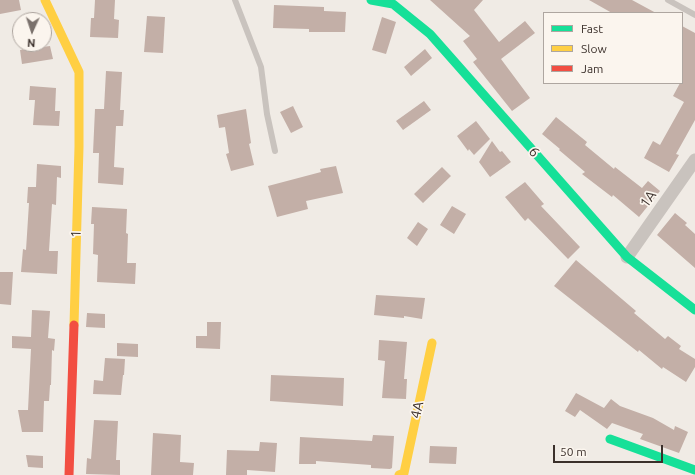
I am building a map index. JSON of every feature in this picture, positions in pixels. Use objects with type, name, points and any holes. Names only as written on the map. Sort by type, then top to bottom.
[{"type":"street","name":"1","points":[[45,0],[79,72],[78,163],[69,475]]},
{"type":"street","name":"6","points":[[371,0],[392,4],[430,34],[627,257],[695,310]]},
{"type":"street","name":"1A","points":[[627,257],[695,160]]},
{"type":"street","name":"4A","points":[[399,475],[404,473],[432,343]]},
{"type":"street","points":[[610,439],[693,465]]},
{"type":"lane","points":[[235,0],[262,67],[267,114],[275,151]]},
{"type":"lane","points":[[668,0],[695,14]]},
{"type":"building","points":[[0,0],[19,0],[21,10],[0,14]]},
{"type":"building","points":[[95,0],[115,0],[114,19],[119,20],[118,38],[90,37],[91,18],[94,18]]},
{"type":"building","points":[[430,0],[483,0],[474,10],[499,42],[525,21],[535,33],[501,59],[530,98],[512,111],[473,62],[477,59],[463,41],[470,36]]},
{"type":"building","points":[[589,0],[632,0],[654,12],[610,12]]},
{"type":"building","points":[[274,5],[324,7],[324,11],[346,12],[345,32],[309,32],[309,29],[273,28]]},
{"type":"building","points":[[147,16],[165,17],[163,53],[144,52]]},
{"type":"building","points":[[382,17],[396,22],[386,54],[372,50]]},
{"type":"building","points":[[683,27],[695,33],[695,120],[676,154],[679,155],[669,172],[644,158],[653,141],[660,145],[684,102],[673,96],[679,84],[683,84]]},
{"type":"building","points":[[425,49],[432,58],[411,76],[404,67]]},
{"type":"building","points":[[20,52],[51,52],[53,59],[22,64]]},
{"type":"building","points":[[106,71],[122,72],[120,110],[124,110],[123,126],[116,126],[114,167],[124,168],[123,185],[98,183],[99,153],[93,153],[95,109],[104,109]]},
{"type":"building","points":[[30,86],[56,88],[55,111],[60,111],[59,126],[33,125],[35,100],[29,100]]},
{"type":"building","points":[[424,101],[431,110],[403,130],[396,121]]},
{"type":"building","points":[[293,106],[303,127],[291,133],[280,112]]},
{"type":"building","points":[[246,109],[251,143],[249,144],[254,165],[231,171],[226,154],[229,153],[225,127],[219,128],[217,115]]},
{"type":"building","points":[[556,117],[587,142],[585,145],[614,169],[615,167],[642,188],[648,181],[660,191],[639,217],[613,195],[612,197],[582,174],[585,172],[542,134]]},
{"type":"building","points":[[476,121],[490,139],[474,155],[469,149],[468,151],[457,136]]},
{"type":"building","points":[[492,141],[500,152],[502,151],[511,162],[490,177],[479,162]]},
{"type":"building","points":[[37,164],[61,166],[61,178],[57,177],[56,205],[52,204],[49,251],[58,251],[57,274],[21,272],[23,249],[26,250],[29,203],[27,203],[28,187],[36,187]]},
{"type":"building","points":[[336,166],[343,193],[306,201],[308,209],[277,217],[268,186],[321,172],[320,169]]},
{"type":"building","points":[[442,167],[451,176],[423,203],[414,194]]},
{"type":"building","points":[[525,182],[544,204],[541,206],[580,247],[568,259],[528,218],[525,221],[505,197]]},
{"type":"building","points":[[452,206],[466,214],[454,234],[440,225]]},
{"type":"building","points":[[92,207],[127,209],[127,263],[136,263],[135,284],[97,282],[98,255],[93,254],[94,224],[91,224]]},
{"type":"building","points":[[675,213],[687,223],[685,225],[695,234],[695,268],[657,235]]},
{"type":"building","points":[[418,222],[428,229],[417,246],[407,238]]},
{"type":"building","points":[[576,260],[636,311],[634,313],[665,339],[668,336],[681,346],[679,349],[695,359],[695,367],[686,382],[663,367],[662,369],[639,350],[638,352],[554,286]]},
{"type":"building","points":[[0,272],[13,272],[11,305],[0,304]]},
{"type":"building","points":[[376,295],[425,298],[422,319],[404,316],[404,318],[374,315]]},
{"type":"building","points":[[32,310],[50,311],[48,338],[55,339],[54,351],[52,350],[49,401],[44,401],[43,432],[22,432],[18,410],[28,410],[31,349],[12,348],[12,336],[31,337]]},
{"type":"building","points":[[87,313],[105,314],[105,328],[86,327]]},
{"type":"building","points":[[207,322],[221,322],[220,349],[196,348],[196,336],[207,336]]},
{"type":"building","points":[[379,340],[407,342],[404,379],[407,379],[406,399],[382,398],[385,361],[378,360]]},
{"type":"building","points":[[117,343],[138,344],[138,357],[117,356]]},
{"type":"building","points":[[105,358],[125,359],[121,395],[93,394],[94,380],[103,381]]},
{"type":"building","points":[[271,375],[344,378],[343,406],[270,401]]},
{"type":"building","points":[[576,393],[604,408],[611,399],[620,406],[653,418],[674,430],[675,426],[688,432],[679,453],[640,439],[643,434],[612,423],[607,429],[580,410],[575,417],[565,411]]},
{"type":"building","points":[[94,420],[118,421],[116,460],[120,460],[120,475],[86,474],[87,458],[91,459]]},
{"type":"building","points":[[153,433],[181,435],[180,462],[194,463],[193,475],[151,475]]},
{"type":"building","points":[[373,435],[394,436],[392,468],[371,468],[371,465],[316,461],[316,464],[299,464],[300,437],[372,441]]},
{"type":"building","points":[[260,442],[277,443],[275,472],[247,470],[247,475],[226,475],[227,450],[259,451]]},
{"type":"building","points":[[430,446],[457,447],[456,464],[429,463]]},
{"type":"building","points":[[26,455],[43,456],[43,468],[28,467]]},
{"type":"traffic: fast","points":[[371,0],[393,4],[430,34],[627,257],[695,310]]},
{"type":"traffic: fast","points":[[610,439],[695,470]]},
{"type":"traffic: slow","points":[[45,0],[79,72],[79,147],[74,325]]},
{"type":"traffic: slow","points":[[399,475],[404,473],[432,343]]},
{"type":"traffic: jam","points":[[69,475],[74,325]]}]
